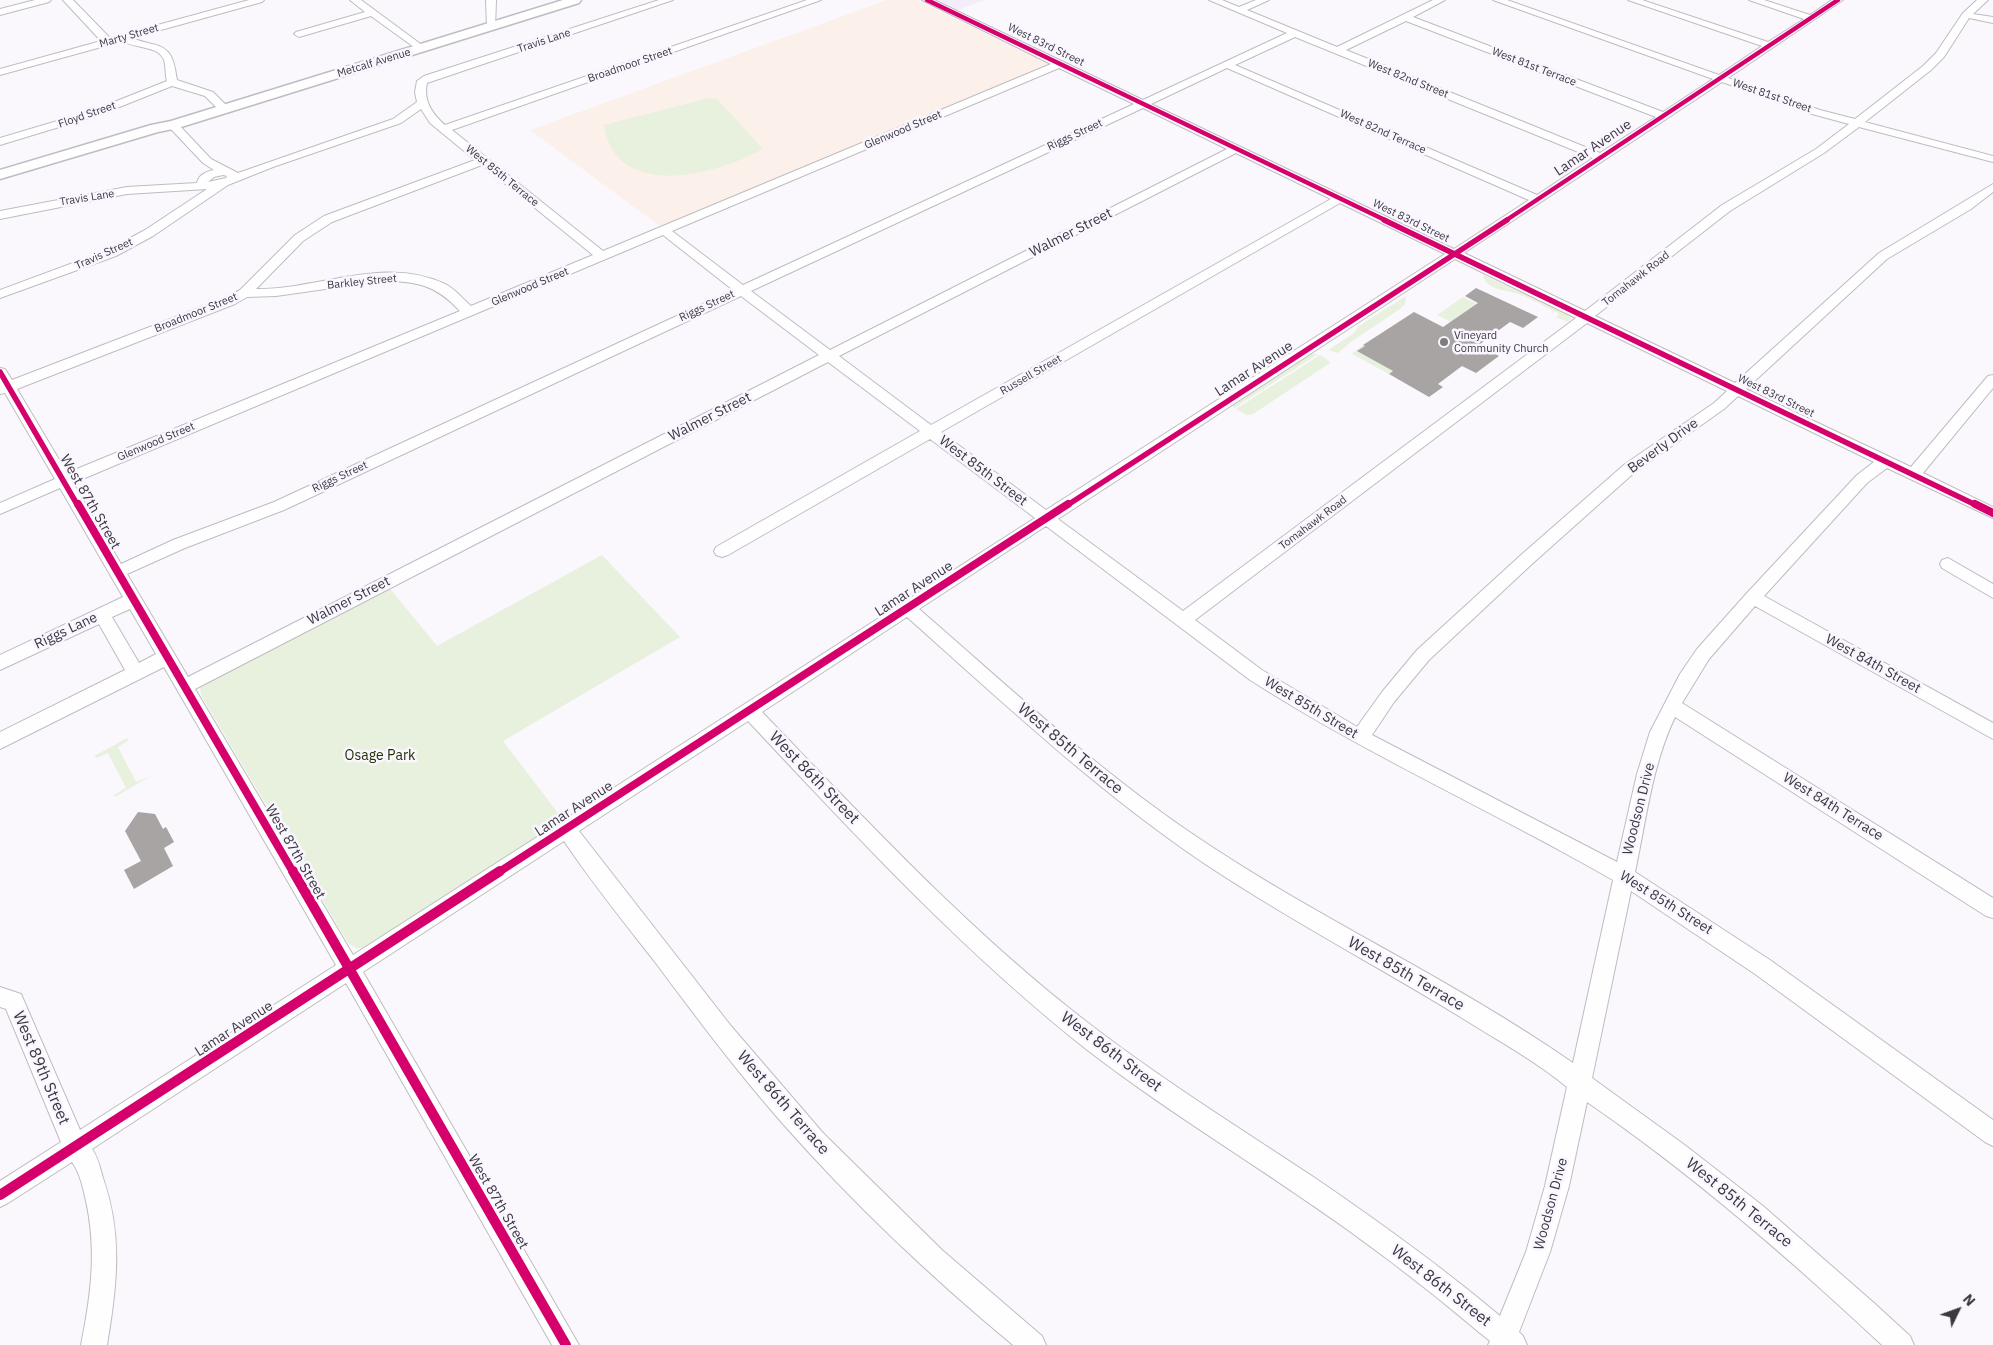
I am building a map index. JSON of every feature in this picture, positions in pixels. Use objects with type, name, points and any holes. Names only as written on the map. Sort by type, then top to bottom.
[{"type":"main road","name":"Metcalf Avenue","points":[[0,175],[146,131],[173,125],[575,0]]},
{"type":"main road","name":"Metcalf Avenue","points":[[0,183],[159,132],[173,125]]},
{"type":"street","points":[[0,12],[46,0]]},
{"type":"street","points":[[68,0],[108,42]]},
{"type":"street","name":"Marty Street","points":[[0,72],[259,0]]},
{"type":"street","points":[[354,0],[420,48]]},
{"type":"street","points":[[490,0],[492,26]]},
{"type":"street","name":"Travis Lane","points":[[422,103],[421,84],[422,81],[428,78],[668,0]]},
{"type":"street","name":"Broadmoor Street","points":[[444,129],[816,0]]},
{"type":"street","name":"West 83rd Street","points":[[927,0],[1993,513]]},
{"type":"street","name":"West 82nd Street","points":[[1214,0],[1602,158]]},
{"type":"street","points":[[1240,10],[1264,0]]},
{"type":"street","points":[[1338,50],[1440,0]]},
{"type":"street","name":"West 81st Street","points":[[1498,0],[1791,104],[1856,124],[1993,159]]},
{"type":"street","points":[[1633,0],[1770,46]]},
{"type":"street","points":[[1754,0],[1811,18]]},
{"type":"street","name":"Lamar Avenue","points":[[0,1195],[567,830],[749,710],[1538,200],[1838,0]]},
{"type":"street","points":[[1980,3],[1993,19]]},
{"type":"street","name":"Tomahawk Road","points":[[1182,621],[1586,317],[1726,208],[1820,152],[1927,68],[1940,55],[1966,15],[1980,3]]},
{"type":"street","points":[[299,34],[372,13]]},
{"type":"street","points":[[1966,15],[1993,19]]},
{"type":"street","name":"West 81st Terrace","points":[[1405,17],[1664,116]]},
{"type":"street","name":"Riggs Street","points":[[117,572],[192,539],[279,506],[1295,33]]},
{"type":"street","points":[[126,38],[129,42],[152,46],[165,54],[169,63],[172,82],[209,94],[224,109]]},
{"type":"street","name":"Glenwood Street","points":[[0,509],[1059,64]]},
{"type":"street","name":"West 82nd Terrace","points":[[1228,65],[1538,200]]},
{"type":"street","name":"Floyd Street","points":[[0,142],[98,112],[172,82]]},
{"type":"street","name":"West 85th Terrace","points":[[422,103],[434,121],[601,256]]},
{"type":"street","name":"Travis Street","points":[[0,294],[112,253],[149,233],[227,177],[269,165],[397,121],[422,103]]},
{"type":"street","name":"Travis Street","points":[[397,121],[434,121]]},
{"type":"street","points":[[173,125],[207,161],[227,177]]},
{"type":"street","name":"Walmer Street","points":[[184,687],[1236,149]]},
{"type":"street","points":[[206,181],[210,170],[207,161]]},
{"type":"street","name":"Broadmoor Street","points":[[3,383],[222,304],[245,293],[292,244],[312,228],[328,219],[482,161]]},
{"type":"street","name":"Travis Lane","points":[[0,214],[95,196],[227,177]]},
{"type":"street","name":"Travis Street","points":[[199,198],[206,181]]},
{"type":"street","name":"Beverly Drive","points":[[1360,737],[1388,697],[1423,655],[1630,468],[1719,406],[1883,256],[1967,206],[1993,187]]},
{"type":"street","name":"Russell Street","points":[[722,551],[1312,213],[1340,199]]},
{"type":"street","name":"West 85th Street","points":[[664,230],[1045,519],[1256,675],[1313,711],[1360,737],[1559,839],[1623,876],[1743,954],[1993,1134]]},
{"type":"street","name":"Barkley Street","points":[[245,293],[279,293],[364,280],[406,278],[442,288],[469,312]]},
{"type":"street","points":[[1913,474],[1992,381]]},
{"type":"street","name":"West 87th Street","points":[[3,383],[117,572],[350,969],[566,1345]]},
{"type":"street","points":[[1978,397],[1993,403]]},
{"type":"street","name":"Woodson Drive","points":[[1506,1342],[1538,1252],[1557,1186],[1623,876],[1646,774],[1659,732],[1686,679],[1703,654],[1862,479],[1886,461]]},
{"type":"street","points":[[1948,564],[1993,592]]},
{"type":"street","name":"West 84th Street","points":[[1753,597],[1993,732]]},
{"type":"street","name":"Riggs Lane","points":[[0,663],[133,600]]},
{"type":"street","name":"West 85th Terrace","points":[[907,608],[1074,753],[1127,797],[1183,839],[1255,886],[1443,994],[1560,1067],[1737,1200],[1831,1280],[1901,1345]]},
{"type":"street","points":[[102,614],[135,673]]},
{"type":"street","points":[[0,741],[167,657]]},
{"type":"street","name":"West 84th Terrace","points":[[1672,706],[1993,909]]},
{"type":"street","name":"West 86th Street","points":[[749,710],[937,906],[1017,980],[1144,1079],[1381,1238],[1468,1306],[1506,1342]]},
{"type":"street","name":"West 86th Terrace","points":[[567,830],[735,1047],[838,1166],[920,1246],[1033,1345]]},
{"type":"street","name":"West 89th Street","points":[[0,998],[13,1001],[56,1106],[75,1146]]},
{"type":"street","points":[[75,1146],[86,1161],[96,1191],[104,1227],[105,1269],[94,1345]]},
{"type":"shaded area","points":[[887,0],[917,0],[1025,53],[1043,59],[1049,64],[662,228],[530,130]]},
{"type":"shaded area","points":[[932,0],[985,0],[955,11]]},
{"type":"green space","points":[[709,98],[717,99],[763,149],[743,159],[720,167],[670,176],[647,173],[627,165],[612,149],[604,125]]},
{"type":"green space","points":[[1483,275],[1568,315],[1571,319],[1568,322],[1556,317],[1559,315],[1558,313],[1526,297],[1488,284]]},
{"type":"green space","points":[[1406,296],[1405,304],[1400,309],[1352,341],[1338,353],[1328,350],[1354,333],[1359,326]]},
{"type":"green space","points":[[1463,297],[1477,304],[1451,322],[1437,315]]},
{"type":"green space","points":[[1363,345],[1365,346],[1358,351],[1393,371],[1389,374],[1352,354]]},
{"type":"green space","points":[[1311,354],[1318,354],[1233,407],[1233,404]]},
{"type":"green space","points":[[1320,355],[1330,363],[1253,414],[1247,415],[1236,409]]},
{"type":"green space","name":"Osage Park","points":[[602,555],[680,637],[503,741],[564,821],[367,948],[357,948],[350,945],[201,695],[200,688],[204,681],[387,585],[437,646]]},
{"type":"green space","points":[[127,738],[128,741],[118,747],[136,782],[149,777],[115,797],[114,795],[126,788],[108,753],[97,758],[94,756]]},
{"type":"building","name":"Vineyard Community Church","points":[[1476,288],[1538,317],[1523,328],[1510,322],[1479,345],[1499,356],[1476,373],[1462,366],[1438,384],[1443,387],[1429,397],[1389,374],[1393,371],[1357,351],[1365,346],[1363,345],[1414,312],[1443,327],[1478,303],[1465,296]]},
{"type":"building","points":[[138,812],[155,814],[163,829],[166,827],[174,842],[164,848],[173,866],[134,889],[124,870],[141,861],[125,831]]},
{"type":"cycle path","points":[[927,0],[1993,513]]},
{"type":"cycle path","points":[[0,1195],[1538,200],[1838,0]]},
{"type":"cycle path","points":[[0,372],[350,969],[566,1345]]},
{"type":"place","name":"Vineyard Community Church","points":[[1444,342]]}]
